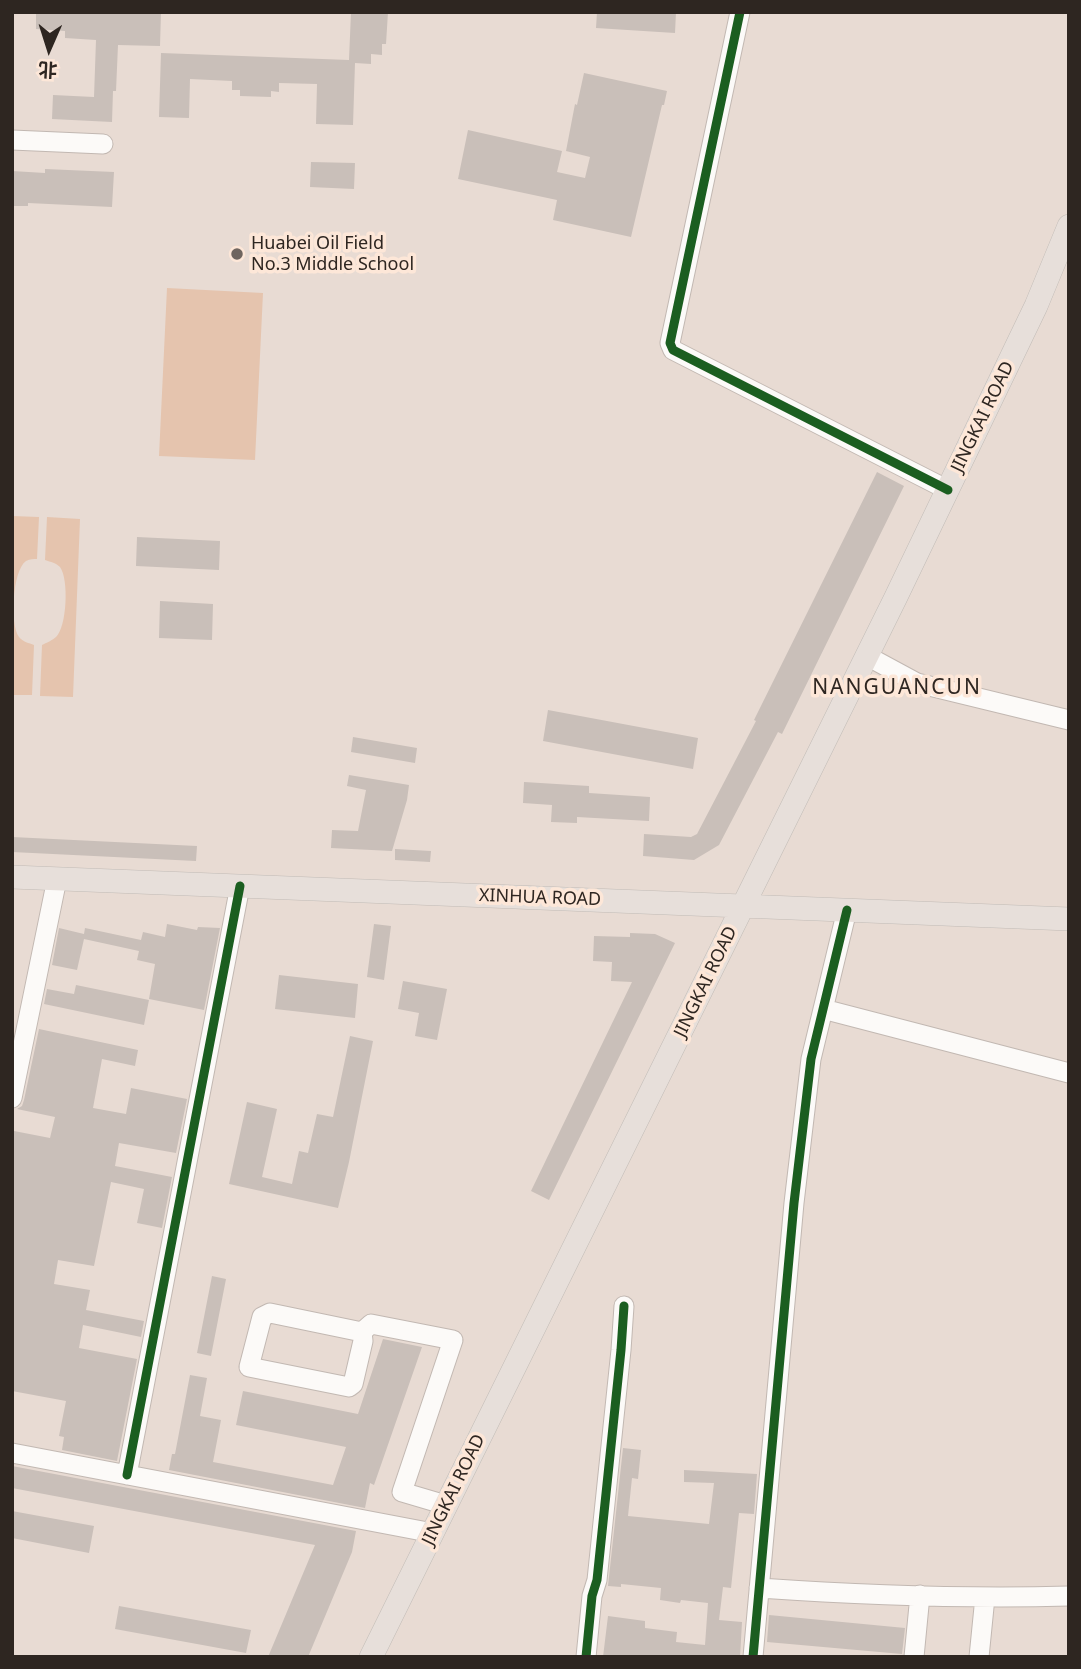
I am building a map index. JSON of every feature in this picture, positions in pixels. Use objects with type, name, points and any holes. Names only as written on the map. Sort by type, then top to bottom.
[{"type":"main road","points":[[1036,306],[1069,226]]},
{"type":"main road","points":[[1036,306],[1069,256]]},
{"type":"main road","name":"JINGKAI ROAD","points":[[371,1657],[744,906],[1036,306]]},
{"type":"main road","name":"XINHUA ROAD","points":[[12,877],[1069,919]]},
{"type":"street","points":[[740,12],[670,343],[673,350],[948,490]]},
{"type":"street","points":[[12,140],[103,144]]},
{"type":"street","points":[[867,656],[917,683],[1069,720]]},
{"type":"street","points":[[12,1098],[57,879]]},
{"type":"street","points":[[128,1475],[240,886]]},
{"type":"street","points":[[753,1657],[794,1203],[811,1059],[847,910]]},
{"type":"street","points":[[823,1009],[1069,1073]]},
{"type":"street","points":[[586,1657],[592,1596],[597,1580],[624,1306]]},
{"type":"street","points":[[270,1313],[362,1332],[363,1341],[353,1384],[349,1387],[249,1367],[259,1324],[262,1317],[270,1313]]},
{"type":"street","points":[[362,1332],[371,1324],[453,1340],[402,1492],[446,1505]]},
{"type":"street","points":[[12,1453],[432,1533]]},
{"type":"street","points":[[759,1588],[985,1597],[1069,1596]]},
{"type":"street","points":[[914,1657],[920,1595]]},
{"type":"street","points":[[979,1657],[985,1597]]},
{"type":"shaded area","points":[[167,288],[263,293],[255,460],[159,456]]},
{"type":"shaded area","points":[[12,516],[39,517],[37,559],[26,561],[21,567],[14,598],[16,631],[21,639],[34,645],[32,695],[12,695]]},
{"type":"shaded area","points":[[47,517],[80,519],[73,697],[40,696],[42,645],[60,632],[66,603],[63,573],[60,567],[45,560]]},
{"type":"building","points":[[36,12],[161,12],[160,46],[118,45],[112,122],[52,119],[53,95],[94,97],[96,40],[65,38],[65,31],[36,29]]},
{"type":"building","points":[[351,12],[388,12],[386,44],[382,44],[382,55],[371,54],[371,64],[355,63],[353,125],[316,124],[317,84],[279,83],[279,92],[271,91],[271,97],[240,96],[240,90],[232,90],[232,81],[190,79],[189,118],[159,117],[161,53],[349,60]]},
{"type":"building","points":[[597,12],[676,12],[675,33],[596,28]]},
{"type":"building","points":[[584,73],[667,91],[631,237],[553,220],[557,200],[458,179],[468,130],[562,151],[557,172],[585,178],[590,157],[566,151]]},
{"type":"building","points":[[311,162],[355,163],[354,189],[310,187]]},
{"type":"building","points":[[45,169],[114,172],[112,207],[28,203],[28,206],[12,206],[12,171],[45,173]]},
{"type":"building","points":[[877,472],[904,486],[782,734],[778,732],[719,845],[694,860],[643,856],[644,834],[691,837],[697,834],[756,721],[754,720]]},
{"type":"building","points":[[137,537],[220,541],[219,570],[136,566]]},
{"type":"building","points":[[160,601],[213,604],[212,640],[159,638]]},
{"type":"building","points":[[548,710],[698,738],[693,769],[543,741]]},
{"type":"building","points":[[353,737],[417,748],[415,763],[351,752]]},
{"type":"building","points":[[349,775],[409,785],[392,851],[331,848],[332,830],[358,831],[366,790],[347,786]]},
{"type":"building","points":[[524,782],[589,786],[589,793],[650,797],[649,821],[577,817],[577,823],[551,822],[552,805],[523,803]]},
{"type":"building","points":[[12,837],[197,846],[196,861],[12,852]]},
{"type":"building","points":[[395,849],[431,851],[430,862],[395,860]]},
{"type":"building","points":[[167,924],[197,930],[198,927],[220,928],[204,1010],[149,999],[155,964],[137,960],[139,951],[84,939],[77,970],[52,965],[59,928],[84,934],[85,928],[141,940],[143,932],[165,937]]},
{"type":"building","points":[[374,924],[391,926],[384,980],[367,977]]},
{"type":"building","points":[[630,933],[655,934],[675,943],[549,1200],[531,1191],[632,982],[611,981],[612,962],[593,961],[594,936],[630,937]]},
{"type":"building","points":[[279,975],[358,984],[355,1018],[275,1009]]},
{"type":"building","points":[[403,981],[447,989],[437,1040],[415,1036],[419,1013],[398,1009]]},
{"type":"building","points":[[76,985],[149,1000],[144,1025],[44,1004],[47,989],[74,994]]},
{"type":"building","points":[[39,1029],[138,1050],[135,1066],[102,1059],[93,1108],[126,1114],[131,1088],[187,1099],[176,1153],[119,1143],[115,1166],[172,1177],[162,1228],[137,1223],[144,1189],[111,1182],[94,1266],[58,1260],[54,1284],[90,1290],[86,1310],[144,1321],[141,1337],[83,1325],[79,1348],[137,1359],[117,1461],[62,1450],[64,1437],[59,1436],[66,1401],[12,1391],[12,1139],[14,1131],[50,1138],[55,1117],[17,1109],[22,1106],[24,1100]]},
{"type":"building","points":[[350,1036],[373,1041],[338,1208],[229,1184],[247,1102],[277,1109],[262,1177],[292,1184],[299,1151],[308,1153],[317,1114],[333,1117]]},
{"type":"building","points":[[212,1276],[226,1279],[211,1356],[197,1353]]},
{"type":"building","points":[[383,1339],[422,1347],[374,1485],[370,1483],[365,1508],[169,1470],[172,1454],[175,1454],[190,1375],[207,1378],[200,1416],[221,1420],[213,1462],[333,1485],[346,1447],[236,1425],[243,1391],[358,1414]]},
{"type":"building","points":[[623,1448],[641,1450],[638,1479],[632,1478],[628,1516],[709,1524],[714,1483],[684,1482],[684,1470],[757,1474],[754,1514],[739,1513],[731,1588],[723,1587],[719,1620],[742,1622],[740,1657],[603,1657],[608,1616],[645,1621],[645,1628],[677,1632],[676,1642],[705,1645],[708,1603],[660,1600],[661,1588],[621,1584],[621,1587],[608,1586]]},
{"type":"building","points":[[12,1466],[356,1531],[352,1552],[308,1657],[268,1657],[315,1545],[12,1488]]},
{"type":"building","points":[[12,1511],[94,1526],[89,1553],[12,1538]]},
{"type":"building","points":[[119,1606],[251,1630],[246,1653],[115,1629]]},
{"type":"building","points":[[769,1615],[905,1628],[902,1654],[767,1642]]},
{"type":"cycle path","points":[[740,12],[670,343],[673,350],[948,490]]},
{"type":"cycle path","points":[[127,1475],[240,886]]},
{"type":"cycle path","points":[[753,1657],[794,1203],[811,1059],[847,910]]},
{"type":"cycle path","points":[[586,1657],[592,1596],[597,1580],[624,1306]]},
{"type":"place","name":"Huabei Oil Field No.3 Middle School","points":[[237,254]]},
{"type":"district","name":"NANGUANCUN","points":[[897,688]]}]
